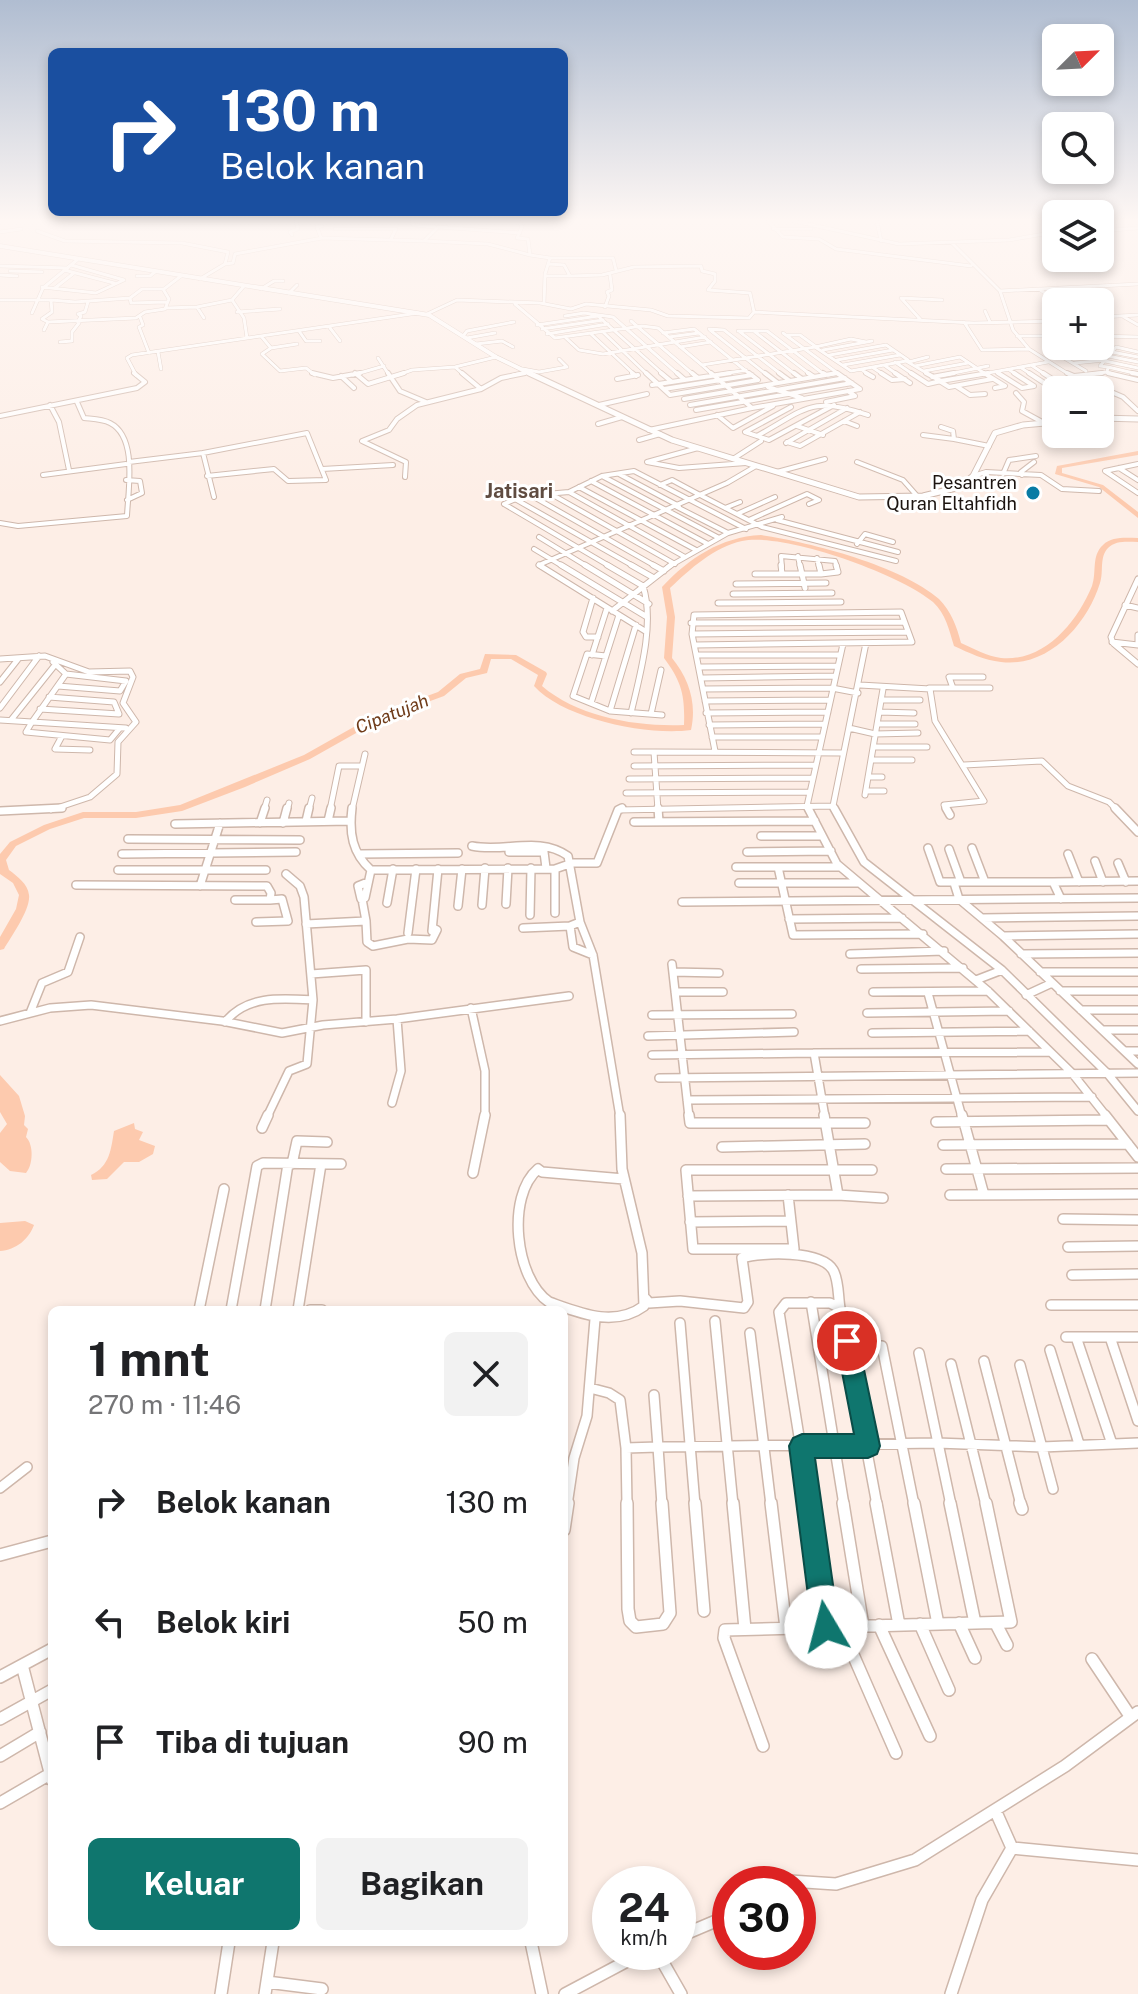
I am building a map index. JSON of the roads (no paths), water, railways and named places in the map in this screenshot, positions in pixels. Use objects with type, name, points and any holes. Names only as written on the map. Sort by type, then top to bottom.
[{"type":"street","points":[[49,314],[42,319],[48,322],[78,322],[140,317],[143,314]]},
{"type":"street","points":[[59,340],[72,338],[81,316],[78,314]]},
{"type":"street","points":[[201,314],[204,318]]},
{"type":"street","points":[[239,314],[244,318],[247,338]]},
{"type":"street","points":[[0,416],[77,402],[143,385],[145,382],[135,374],[127,357],[261,336],[364,325],[413,314]]},
{"type":"street","points":[[427,314],[496,357],[649,430],[690,446],[698,445],[736,460],[746,459],[756,466],[859,497],[918,497],[954,489],[973,476],[998,431],[1042,423]]},
{"type":"street","points":[[534,314],[537,325],[547,334],[566,338],[651,326],[669,337],[751,408],[823,435]]},
{"type":"street","points":[[536,314],[545,318]]},
{"type":"street","points":[[565,316],[577,314]]},
{"type":"street","points":[[592,314],[613,317],[685,380]]},
{"type":"street","points":[[662,314],[734,318],[750,318],[753,314]]},
{"type":"street","points":[[792,314],[922,321],[1042,321]]},
{"type":"street","points":[[916,314],[922,321]]},
{"type":"street","points":[[986,314],[990,322]]},
{"type":"street","points":[[1008,314],[1017,336],[1029,349],[1067,376]]},
{"type":"street","points":[[1114,317],[1138,315]]},
{"type":"street","points":[[537,325],[598,316],[635,348]]},
{"type":"street","points":[[140,317],[143,325],[139,327],[149,353]]},
{"type":"street","points":[[1124,317],[1138,325]]},
{"type":"street","points":[[542,329],[603,320]]},
{"type":"street","points":[[631,321],[698,378]]},
{"type":"street","points":[[44,330],[48,322]]},
{"type":"street","points":[[465,337],[467,331],[514,322]]},
{"type":"street","points":[[964,322],[982,350],[1029,349]]},
{"type":"street","points":[[547,334],[608,324]]},
{"type":"street","points":[[330,328],[340,341]]},
{"type":"street","points":[[663,333],[691,328],[765,386]]},
{"type":"street","points":[[790,381],[724,330],[709,329],[777,387],[790,394],[826,402],[855,396],[848,391]]},
{"type":"street","points":[[299,331],[306,341],[319,339],[311,330]]},
{"type":"street","points":[[614,330],[672,382]]},
{"type":"street","points":[[802,379],[738,331],[767,331],[826,375]]},
{"type":"street","points":[[753,331],[814,377]]},
{"type":"street","points":[[603,332],[670,395],[758,380]]},
{"type":"street","points":[[465,337],[495,333]]},
{"type":"street","points":[[669,337],[699,333]]},
{"type":"street","points":[[591,334],[636,376]]},
{"type":"street","points":[[649,430],[860,389],[784,334],[800,335],[851,371]]},
{"type":"street","points":[[261,336],[271,348]]},
{"type":"street","points":[[579,336],[596,352]]},
{"type":"street","points":[[1017,336],[1042,336]]},
{"type":"street","points":[[1114,336],[1138,337]]},
{"type":"street","points":[[566,338],[579,350],[611,352],[705,337]]},
{"type":"street","points":[[599,341],[623,338]]},
{"type":"street","points":[[808,340],[820,338]]},
{"type":"street","points":[[702,365],[851,339],[866,342]]},
{"type":"street","points":[[476,344],[502,341],[513,347]]},
{"type":"street","points":[[823,350],[872,341]]},
{"type":"street","points":[[680,347],[711,342]]},
{"type":"street","points":[[297,344],[271,348],[262,354],[280,371],[305,367],[322,378],[384,366]]},
{"type":"street","points":[[1114,352],[1120,347],[1137,363]]},
{"type":"street","points":[[837,360],[891,348],[949,387],[993,379]]},
{"type":"street","points":[[830,355],[903,349]]},
{"type":"street","points":[[158,352],[161,369]]},
{"type":"street","points":[[843,365],[915,353]]},
{"type":"street","points":[[355,373],[366,384],[414,369],[455,367],[496,357]]},
{"type":"street","points":[[684,399],[765,386],[777,387],[790,381],[928,357]]},
{"type":"street","points":[[915,366],[960,357],[1005,386],[995,388]]},
{"type":"street","points":[[1114,357],[1137,363]]},
{"type":"street","points":[[1114,357],[1137,363]]},
{"type":"street","points":[[378,358],[401,392],[426,402]]},
{"type":"street","points":[[405,477],[406,462],[362,442],[389,430],[393,421],[407,408],[481,389],[530,368],[539,372],[567,366],[559,359]]},
{"type":"street","points":[[1068,360],[1084,370],[1100,366],[1105,360]]},
{"type":"street","points":[[1073,363],[1088,360]]},
{"type":"street","points":[[722,362],[734,372]]},
{"type":"street","points":[[895,362],[928,384],[1047,362],[1072,376],[1137,363]]},
{"type":"street","points":[[924,371],[968,363]]},
{"type":"street","points":[[709,364],[721,374]]},
{"type":"street","points":[[884,365],[910,383]]},
{"type":"street","points":[[1020,367],[1052,388],[1063,386],[1031,365]]},
{"type":"street","points":[[932,377],[988,366]]},
{"type":"street","points":[[1100,366],[1107,370]]},
{"type":"street","points":[[455,367],[481,389]]},
{"type":"street","points":[[872,367],[892,380],[905,379]]},
{"type":"street","points":[[861,369],[873,377]]},
{"type":"street","points":[[996,372],[1022,388],[1034,386],[1008,369]]},
{"type":"street","points":[[652,385],[746,370]]},
{"type":"street","points":[[617,379],[649,374]]},
{"type":"street","points":[[664,389],[752,375]]},
{"type":"street","points":[[341,376],[354,388]]},
{"type":"street","points":[[690,405],[777,387],[845,378]]},
{"type":"street","points":[[644,380],[654,379]]},
{"type":"street","points":[[696,410],[852,383]]},
{"type":"street","points":[[956,386],[975,396],[985,394]]},
{"type":"street","points":[[963,391],[977,389]]},
{"type":"street","points":[[1016,393],[1024,402],[1022,411],[1042,422]]},
{"type":"street","points":[[1114,393],[1138,411]]},
{"type":"street","points":[[599,405],[647,394]]},
{"type":"street","points":[[678,394],[709,422]]},
{"type":"street","points":[[794,400],[811,407]]},
{"type":"street","points":[[0,523],[18,526],[127,516],[129,452],[120,430],[110,422],[84,418],[77,402]]},
{"type":"street","points":[[717,415],[733,428],[780,403],[803,411]]},
{"type":"street","points":[[736,460],[759,438],[816,404],[834,405],[868,415]]},
{"type":"street","points":[[50,405],[59,422],[69,470]]},
{"type":"street","points":[[791,407],[745,432],[769,440],[834,405]]},
{"type":"street","points":[[847,408],[786,443],[800,446],[860,412]]},
{"type":"street","points":[[730,413],[743,423]]},
{"type":"street","points":[[598,424],[622,417]]},
{"type":"street","points":[[852,417],[863,421]]},
{"type":"street","points":[[1114,418],[1138,419]]},
{"type":"street","points":[[844,421],[857,426]]},
{"type":"street","points":[[941,427],[953,431],[954,439]]},
{"type":"street","points":[[43,475],[203,453],[307,433],[326,480],[288,481],[274,469],[207,476]]},
{"type":"street","points":[[639,440],[660,434]]},
{"type":"street","points":[[923,435],[989,446]]},
{"type":"street","points":[[698,445],[647,462],[661,469],[721,466],[746,459]]},
{"type":"street","points":[[655,448],[664,457]]},
{"type":"street","points":[[203,453],[214,497]]},
{"type":"street","points":[[777,472],[825,459]]},
{"type":"street","points":[[1003,474],[1009,460],[1035,459],[1021,472],[1022,475]]},
{"type":"street","points":[[857,462],[903,480],[918,497]]},
{"type":"street","points":[[322,469],[393,465]]},
{"type":"street","points":[[721,466],[736,470]]},
{"type":"street","points":[[645,631],[539,565],[731,484],[756,466]]},
{"type":"street","points":[[1136,466],[1105,471],[1138,493]]},
{"type":"street","points":[[1119,468],[1138,480]]},
{"type":"street","points":[[631,713],[646,651],[649,604],[643,586],[504,504],[530,495],[569,492],[602,476],[634,471],[746,529]]},
{"type":"street","points":[[617,473],[728,533]]},
{"type":"street","points":[[602,476],[719,538]]},
{"type":"street","points":[[973,476],[1046,476],[1065,490],[1099,491]]},
{"type":"street","points":[[126,480],[140,481],[143,489],[142,493],[127,500]]},
{"type":"street","points":[[660,485],[672,480],[762,527],[896,561]]},
{"type":"street","points":[[591,481],[708,544]]},
{"type":"street","points":[[579,487],[696,550]]},
{"type":"street","points":[[569,492],[685,557]]},
{"type":"street","points":[[549,493],[675,564]]},
{"type":"street","points":[[749,520],[807,494],[819,500],[809,504]]},
{"type":"street","points":[[530,495],[664,571]]},
{"type":"street","points":[[737,514],[775,497]]},
{"type":"street","points":[[515,499],[654,578]]},
{"type":"street","points":[[725,508],[740,502]]},
{"type":"street","points":[[592,655],[609,609],[685,557],[728,533],[762,527],[779,518],[898,552]]},
{"type":"street","points":[[721,529],[735,523]]},
{"type":"street","points":[[852,549],[865,534],[893,542]]},
{"type":"street","points":[[539,537],[649,604]]},
{"type":"street","points":[[534,549],[647,617]]},
{"type":"street","points":[[798,556],[821,644]]},
{"type":"street","points":[[755,574],[765,571],[782,574],[821,574],[838,571],[834,560],[798,556],[780,557],[782,574]]},
{"type":"street","points":[[817,558],[821,574]]},
{"type":"street","points":[[1137,663],[1112,642],[1111,632],[1138,579]]},
{"type":"street","points":[[736,584],[826,583]]},
{"type":"street","points":[[573,598],[578,589]]},
{"type":"street","points":[[733,594],[832,593]]},
{"type":"street","points":[[593,598],[583,632],[586,637],[598,637]]},
{"type":"street","points":[[718,603],[841,602]]},
{"type":"street","points":[[1125,605],[1138,608]]},
{"type":"street","points":[[695,645],[912,643],[900,612],[692,616],[692,634],[715,751]]},
{"type":"street","points":[[591,703],[619,615]]},
{"type":"street","points":[[691,623],[904,622]]},
{"type":"street","points":[[610,711],[636,625]]},
{"type":"street","points":[[692,634],[908,632]]},
{"type":"street","points":[[1112,642],[1138,645],[1138,635]]},
{"type":"street","points":[[866,643],[860,685],[833,806],[864,862],[916,899],[1002,970],[1107,1073],[1138,1111]]},
{"type":"street","points":[[843,644],[807,806],[839,867],[945,951],[1009,1011],[1072,1073],[1138,1157]]},
{"type":"street","points":[[1131,644],[1138,653],[1137,663]]},
{"type":"street","points":[[629,649],[646,651]]},
{"type":"street","points":[[606,656],[587,654],[573,696],[610,711],[662,715]]},
{"type":"street","points":[[698,655],[839,655]]},
{"type":"street","points":[[1,706],[39,656]]},
{"type":"street","points":[[0,659],[39,656],[92,672],[130,671],[133,677],[123,703],[136,722],[118,742],[117,774],[87,799],[58,811],[0,811]]},
{"type":"street","points":[[0,682],[19,658]]},
{"type":"street","points":[[50,658],[66,674],[126,681],[120,691],[58,686]]},
{"type":"street","points":[[11,720],[55,665]]},
{"type":"street","points":[[700,667],[837,666]]},
{"type":"street","points":[[651,714],[661,670]]},
{"type":"street","points":[[0,720],[11,720],[32,722],[123,728],[110,740],[27,733],[32,722],[40,709],[66,674]]},
{"type":"street","points":[[702,678],[835,676]]},
{"type":"street","points":[[953,688],[949,677],[983,677]]},
{"type":"street","points":[[860,685],[883,689],[990,688]]},
{"type":"street","points":[[703,689],[832,688],[858,693]]},
{"type":"street","points":[[929,688],[935,721],[984,801],[944,805],[950,815]]},
{"type":"street","points":[[883,689],[866,793],[884,791]]},
{"type":"street","points":[[656,691],[667,692]]},
{"type":"street","points":[[40,709],[119,714],[115,702],[49,697]]},
{"type":"street","points":[[705,701],[830,700]]},
{"type":"street","points":[[881,700],[920,700]]},
{"type":"street","points":[[654,702],[665,703]]},
{"type":"street","points":[[706,713],[828,712]]},
{"type":"street","points":[[879,712],[914,713]]},
{"type":"street","points":[[709,725],[824,724]]},
{"type":"street","points":[[878,724],[915,724]]},
{"type":"street","points":[[849,728],[875,734],[918,733]]},
{"type":"street","points":[[62,736],[55,749],[90,750]]},
{"type":"street","points":[[712,737],[821,737]]},
{"type":"street","points":[[874,747],[927,747]]},
{"type":"street","points":[[634,752],[843,753]]},
{"type":"street","points":[[654,752],[659,822]]},
{"type":"street","points":[[365,754],[349,833],[365,866],[371,870],[555,869],[572,863],[599,862],[620,808],[833,806]]},
{"type":"street","points":[[871,760],[912,760]]},
{"type":"street","points":[[964,765],[1044,762],[1068,786],[1109,802],[1138,832]]},
{"type":"street","points":[[634,766],[815,765]]},
{"type":"street","points":[[328,821],[339,766],[361,766]]},
{"type":"street","points":[[868,777],[882,777]]},
{"type":"street","points":[[629,779],[812,778]]},
{"type":"street","points":[[626,793],[810,792]]},
{"type":"street","points":[[306,821],[312,798]]},
{"type":"street","points":[[260,823],[267,800]]},
{"type":"street","points":[[283,823],[289,803]]},
{"type":"street","points":[[965,803],[971,813]]},
{"type":"street","points":[[175,824],[350,821]]},
{"type":"street","points":[[634,822],[815,821]]},
{"type":"street","points":[[200,886],[220,823]]},
{"type":"street","points":[[761,836],[822,836]]},
{"type":"street","points":[[128,839],[300,840]]},
{"type":"street","points":[[472,846],[491,849],[546,845],[563,851],[572,863],[580,922],[593,955],[604,1033],[620,1104],[624,1179],[640,1238],[646,1299],[644,1306],[636,1312],[595,1319],[568,1308]]},
{"type":"street","points":[[928,848],[937,880],[1138,881]]},
{"type":"street","points":[[972,848],[985,882]]},
{"type":"street","points":[[949,849],[959,899],[1003,936],[1138,1064]]},
{"type":"street","points":[[747,852],[831,851]]},
{"type":"street","points":[[122,854],[296,852]]},
{"type":"street","points":[[509,852],[544,852],[546,868]]},
{"type":"street","points":[[371,870],[362,899],[367,942],[373,946],[408,939],[432,940],[437,930],[432,930],[436,869],[434,853]]},
{"type":"street","points":[[359,854],[458,853]]},
{"type":"street","points":[[1068,854],[1079,882]]},
{"type":"street","points":[[1095,861],[1103,882]]},
{"type":"street","points":[[1118,863],[1126,882]]},
{"type":"street","points":[[736,867],[839,867]]},
{"type":"street","points":[[778,867],[783,901],[791,933],[795,936],[923,934]]},
{"type":"street","points":[[482,905],[485,868]]},
{"type":"street","points":[[506,904],[508,868]]},
{"type":"street","points":[[530,915],[531,868]]},
{"type":"street","points":[[387,903],[393,869]]},
{"type":"street","points":[[408,933],[416,869]]},
{"type":"street","points":[[458,906],[462,869]]},
{"type":"street","points":[[555,869],[555,913]]},
{"type":"street","points":[[118,870],[266,870]]},
{"type":"street","points":[[262,1128],[289,1071],[307,1064],[313,1027],[302,889],[286,874]]},
{"type":"street","points":[[1053,882],[1061,899]]},
{"type":"street","points":[[739,883],[859,883]]},
{"type":"street","points":[[76,885],[267,886],[271,893],[270,900]]},
{"type":"street","points":[[682,902],[1138,898]]},
{"type":"street","points":[[235,900],[282,899],[288,921],[256,922]]},
{"type":"street","points":[[982,918],[1138,916]]},
{"type":"street","points":[[789,919],[903,918]]},
{"type":"street","points":[[306,924],[366,921]]},
{"type":"street","points":[[523,928],[570,926],[580,922]]},
{"type":"street","points":[[570,926],[573,947],[593,955]]},
{"type":"street","points":[[1003,936],[1138,934]]},
{"type":"street","points":[[30,1013],[42,983],[68,972],[80,937]]},
{"type":"street","points":[[850,954],[945,951]]},
{"type":"street","points":[[1021,954],[1138,953]]},
{"type":"street","points":[[719,973],[673,968],[688,1119],[692,1124],[865,1123]]},
{"type":"street","points":[[861,969],[964,968]]},
{"type":"street","points":[[311,974],[366,970],[366,1022]]},
{"type":"street","points":[[976,980],[1002,970]]},
{"type":"street","points":[[1040,972],[1138,972]]},
{"type":"street","points":[[1026,995],[1052,983]]},
{"type":"street","points":[[873,992],[988,991]]},
{"type":"street","points":[[1060,991],[1138,991]]},
{"type":"street","points":[[675,992],[723,992]]},
{"type":"street","points":[[928,993],[984,1195]]},
{"type":"street","points":[[0,1021],[30,1013],[91,1005],[225,1022],[276,1033],[569,996]]},
{"type":"street","points":[[225,1022],[234,1009],[241,1006],[271,1000],[313,1000]]},
{"type":"street","points":[[471,1008],[480,1035],[487,1083],[486,1129],[473,1173]]},
{"type":"street","points":[[1081,1010],[1138,1010]]},
{"type":"street","points":[[867,1013],[1009,1011]]},
{"type":"street","points":[[652,1015],[792,1014]]},
{"type":"street","points":[[392,1103],[401,1071],[397,1019]]},
{"type":"street","points":[[1103,1030],[1138,1030]]},
{"type":"street","points":[[872,1033],[1029,1031]]},
{"type":"street","points":[[648,1036],[794,1032]]},
{"type":"street","points":[[1126,1051],[1138,1051]]},
{"type":"street","points":[[652,1055],[1050,1052]]},
{"type":"street","points":[[814,1053],[838,1195]]},
{"type":"street","points":[[659,1078],[1138,1073]]},
{"type":"street","points":[[687,1100],[1092,1097]]},
{"type":"street","points":[[936,1122],[1109,1120]]},
{"type":"street","points":[[266,1306],[290,1164],[297,1141],[327,1142]]},
{"type":"street","points":[[722,1147],[865,1144]]},
{"type":"street","points":[[943,1145],[1128,1144]]},
{"type":"street","points":[[232,1306],[255,1168],[263,1163],[341,1164]]},
{"type":"street","points":[[299,1306],[321,1164]]},
{"type":"street","points":[[946,1169],[1138,1168]]},
{"type":"street","points":[[563,1306],[543,1298],[519,1256],[515,1241],[516,1226],[531,1176],[538,1169],[589,1179],[624,1179]]},
{"type":"street","points":[[788,1195],[794,1249],[693,1249],[686,1170],[872,1170]]},
{"type":"street","points":[[200,1306],[224,1189]]},
{"type":"street","points":[[950,1195],[1138,1194]]},
{"type":"street","points":[[688,1196],[838,1195],[883,1198]]},
{"type":"street","points":[[1063,1219],[1138,1220]]},
{"type":"street","points":[[690,1222],[791,1221]]},
{"type":"street","points":[[1068,1247],[1138,1246]]},
{"type":"street","points":[[646,1299],[649,1303],[680,1301],[744,1308],[748,1302],[742,1258],[774,1254],[818,1258],[834,1272],[899,1625]]},
{"type":"street","points":[[1072,1275],[1138,1274]]},
{"type":"street","points":[[811,1302],[863,1626]]},
{"type":"street","points":[[826,1627],[802,1446],[779,1312],[786,1303],[833,1303],[840,1308]]},
{"type":"street","points":[[1051,1305],[1138,1305]]},
{"type":"street","points":[[569,1458],[587,1416],[595,1319]]},
{"type":"street","points":[[715,1321],[745,1629]]},
{"type":"street","points":[[680,1323],[704,1611]]},
{"type":"street","points":[[750,1333],[786,1628]]},
{"type":"street","points":[[1112,1444],[1071,1337],[1138,1337]]},
{"type":"street","points":[[1110,1337],[1138,1421]]},
{"type":"street","points":[[882,1346],[938,1624]]},
{"type":"street","points":[[1050,1350],[1079,1444]]},
{"type":"street","points":[[919,1353],[975,1623]]},
{"type":"street","points":[[984,1361],[1022,1509]]},
{"type":"street","points":[[763,1746],[723,1634],[727,1630],[1010,1623],[1012,1617],[973,1444],[951,1364]]},
{"type":"street","points":[[1020,1365],[1053,1489]]},
{"type":"street","points":[[590,1388],[615,1395],[620,1400],[626,1448],[628,1609],[630,1621],[639,1627],[663,1624],[670,1613],[654,1395]]},
{"type":"street","points":[[626,1448],[937,1443],[1042,1447],[1138,1443]]},
{"type":"street","points":[[0,1488],[27,1467]]},
{"type":"street","points":[[0,1555],[48,1542]]},
{"type":"street","points":[[959,1623],[975,1658]]},
{"type":"street","points":[[920,1624],[949,1690]]},
{"type":"street","points":[[996,1624],[1007,1645]]},
{"type":"street","points":[[879,1625],[930,1736]]},
{"type":"street","points":[[841,1627],[896,1753]]},
{"type":"street","points":[[0,1677],[48,1651]]},
{"type":"street","points":[[816,1883],[836,1884],[893,1869],[926,1854],[1065,1766],[1134,1714],[1092,1659]]},
{"type":"street","points":[[22,1665],[48,1757]]},
{"type":"street","points":[[0,1719],[48,1692]]},
{"type":"street","points":[[0,1756],[44,1736]]},
{"type":"street","points":[[0,1803],[48,1780]]},
{"type":"street","points":[[996,1812],[1012,1848]]},
{"type":"street","points":[[1012,1848],[1138,1860]]},
{"type":"street","points":[[951,1994],[982,1900],[1012,1848]]},
{"type":"street","points":[[221,1994],[228,1946]]},
{"type":"street","points":[[272,1946],[266,1988],[322,1989]]},
{"type":"street","points":[[532,1946],[542,1994]]},
{"type":"street","points":[[565,1994],[610,1970]]},
{"type":"street","points":[[667,1970],[681,1994]]},
{"type":"waterway","name":"Cipatujah","points":[[1138,453],[1059,467],[1058,474],[1101,486],[1138,516]]},
{"type":"waterway","name":"Cipatujah","points":[[0,946],[21,909],[24,895],[17,881],[4,872],[1,860],[13,844],[47,827],[83,815],[136,815],[182,808],[242,785],[307,757],[378,717],[441,694],[463,676],[484,671],[488,656],[513,657],[543,674],[538,686],[549,696],[586,713],[631,724],[688,728],[687,690],[681,675],[668,658],[671,617],[666,587],[702,558],[732,541],[761,537],[813,547],[899,578],[940,605],[950,620],[957,644],[1002,660],[1022,659],[1041,653],[1057,642],[1085,608],[1096,585],[1103,549],[1115,541],[1138,540]]},
{"type":"place","name":"Pesantren Quran Eltahfidh","points":[[1033,493]]},
{"type":"district","name":"Jatisari","points":[[519,491]]}]
